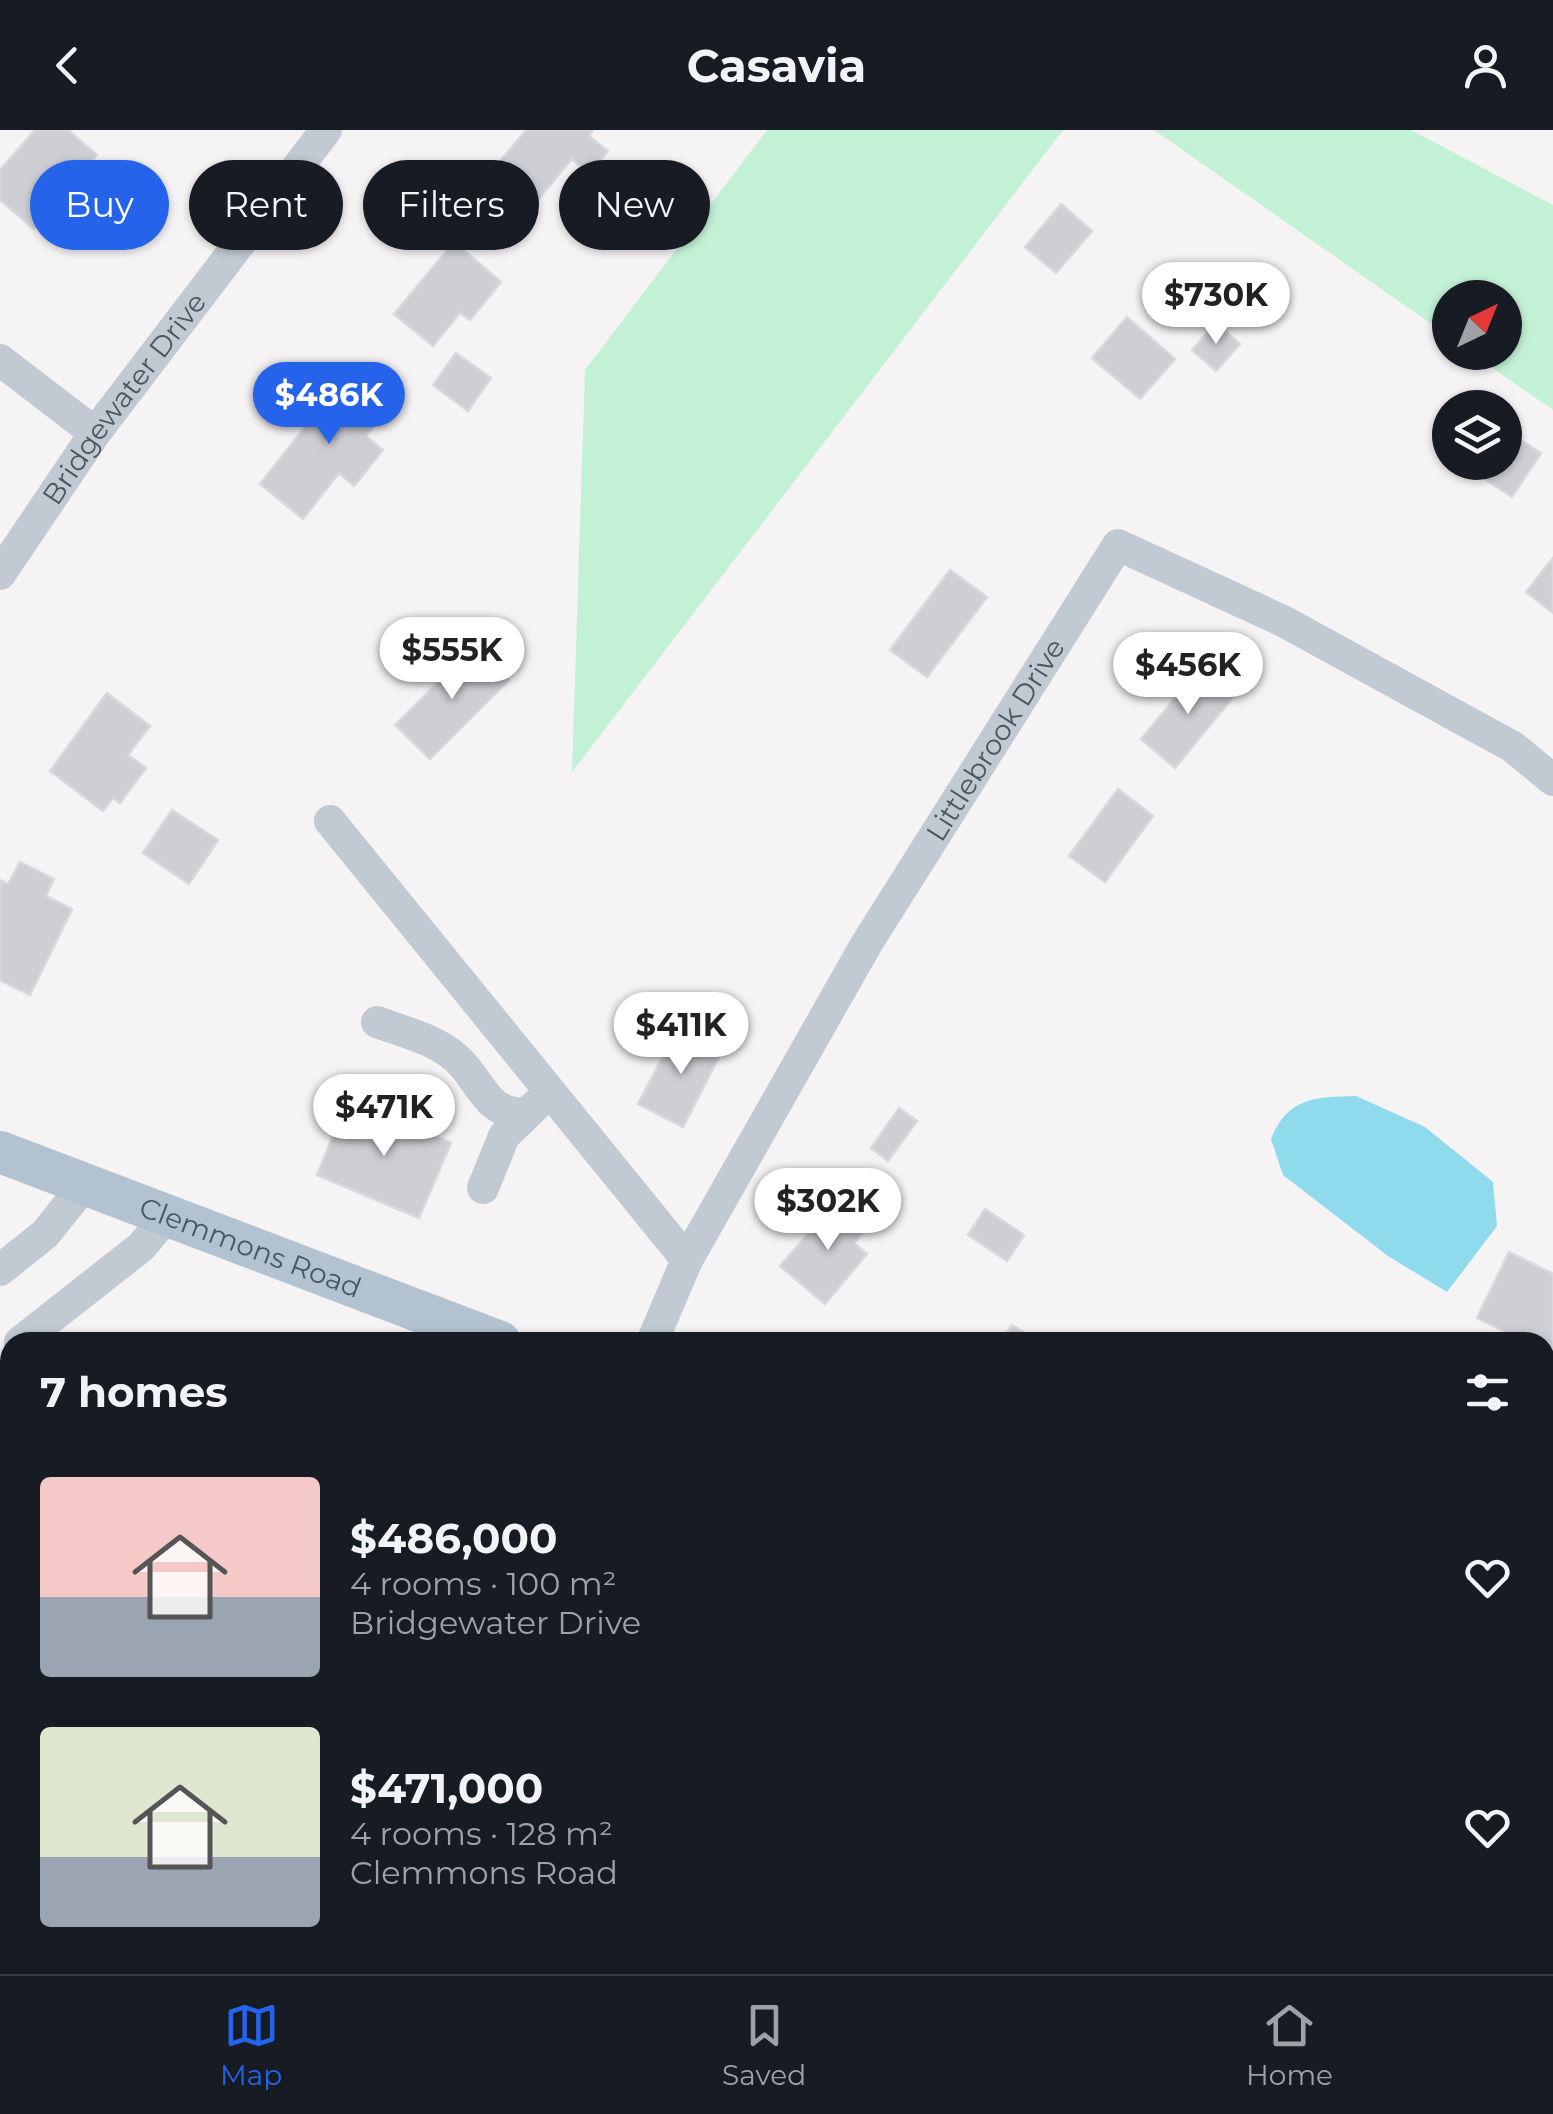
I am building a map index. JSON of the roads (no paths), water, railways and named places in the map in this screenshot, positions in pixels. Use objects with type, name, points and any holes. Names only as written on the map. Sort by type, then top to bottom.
[{"type":"main road","name":"Clemmons Road","points":[[0,1152],[474,1332]]},
{"type":"street","name":"Bridgewater Drive","points":[[0,574],[95,432],[326,130]]},
{"type":"street","points":[[0,360],[95,432]]},
{"type":"street","name":"Littlebrook Drive","points":[[656,1332],[687,1260],[867,943],[1118,544],[1283,621],[1513,747],[1553,780]]},
{"type":"street","points":[[330,821],[687,1260]]},
{"type":"street","points":[[378,1022],[432,1042],[457,1058],[487,1101],[507,1114],[524,1114]]},
{"type":"street","points":[[484,1188],[504,1136],[551,1092]]},
{"type":"street","points":[[0,1270],[45,1234],[86,1183]]},
{"type":"street","points":[[33,1332],[141,1248],[168,1214]]},
{"type":"water","points":[[1356,1096],[1425,1127],[1493,1182],[1497,1226],[1447,1292],[1388,1256],[1283,1175],[1271,1139],[1286,1115],[1304,1102]]}]
